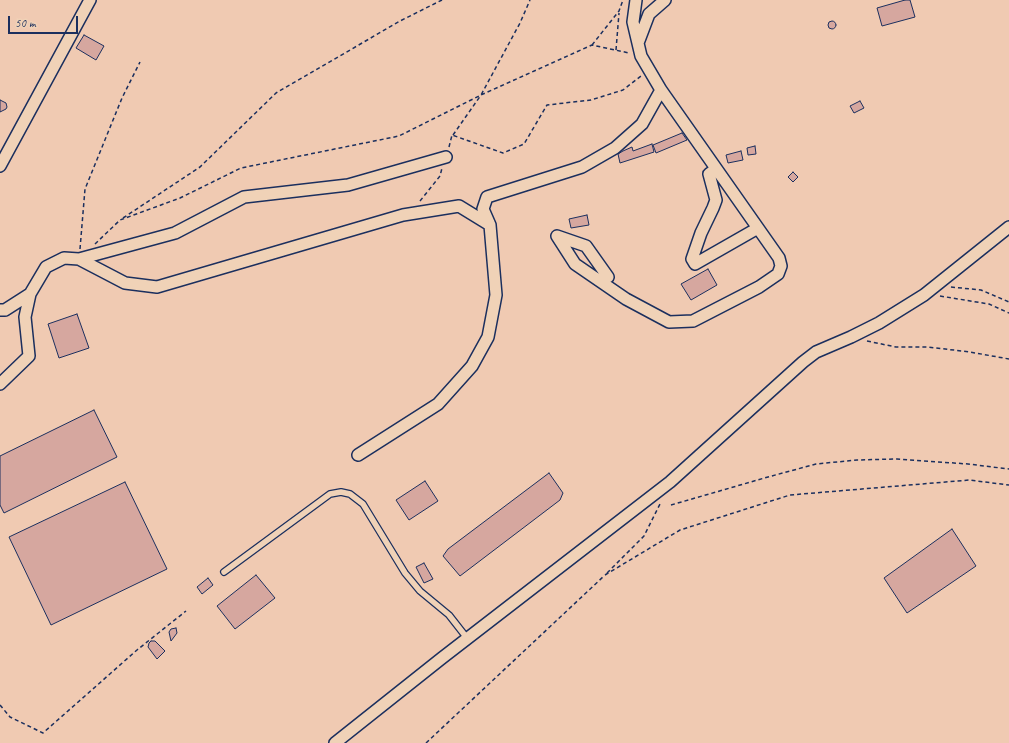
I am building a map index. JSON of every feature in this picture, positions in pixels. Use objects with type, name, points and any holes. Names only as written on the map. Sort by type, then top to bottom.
[{"type":"street","points":[[0,166],[90,0]]},
{"type":"street","points":[[608,277],[586,246],[557,236],[575,264],[626,299],[669,322],[692,321],[759,287],[778,274],[781,266],[779,258],[661,90],[641,56],[633,22],[636,0]]},
{"type":"street","points":[[638,44],[649,14],[665,0]]},
{"type":"street","points":[[358,455],[438,404],[472,366],[488,337],[496,295],[490,225],[483,209],[487,197],[582,167],[614,148],[642,124],[661,90]]},
{"type":"street","points":[[0,384],[29,356],[25,317],[30,294],[46,267],[64,258],[79,259],[175,233],[244,197],[348,185],[446,157]]},
{"type":"street","points":[[716,169],[709,174],[716,200],[701,233],[692,259],[695,264],[758,228]]},
{"type":"street","points":[[79,259],[125,283],[157,287],[411,214],[459,206],[490,225]]},
{"type":"street","points":[[335,743],[467,638],[670,482],[816,352],[879,323],[924,295],[1009,228]]},
{"type":"street","points":[[0,310],[4,310],[30,294]]},
{"type":"lane","points":[[224,572],[330,494],[341,492],[350,494],[363,504],[405,573],[420,591],[449,615],[467,638]]},
{"type":"path","points":[[94,245],[120,220],[200,167],[276,93],[400,21],[442,0]]},
{"type":"path","points":[[411,214],[440,176],[452,135],[481,95],[520,23],[530,0]]},
{"type":"path","points":[[616,50],[619,12],[623,0]]},
{"type":"path","points":[[120,220],[180,198],[242,168],[399,136],[481,95],[592,45],[619,12]]},
{"type":"path","points":[[592,45],[641,56]]},
{"type":"path","points":[[79,259],[85,189],[122,98],[140,62]]},
{"type":"path","points":[[452,135],[503,153],[524,144],[547,105],[591,100],[623,90],[649,70]]},
{"type":"path","points":[[935,286],[962,287],[982,290],[1009,302]]},
{"type":"path","points":[[924,295],[953,297],[989,304],[1009,313]]},
{"type":"path","points":[[851,337],[896,347],[928,347],[970,352],[1009,359]]},
{"type":"path","points":[[672,505],[816,464],[857,460],[897,459],[968,464],[1009,469]]},
{"type":"path","points":[[605,575],[680,530],[790,495],[969,480],[1009,485]]},
{"type":"path","points":[[426,743],[605,575],[644,536],[670,482]]},
{"type":"path","points":[[0,705],[10,717],[43,733],[137,650],[186,611]]},
{"type":"building","points":[[910,0],[915,17],[882,26],[877,8]]},
{"type":"building","points":[[830,21],[834,21],[836,25],[834,29],[830,29],[828,27],[828,23]]},
{"type":"building","points":[[84,35],[104,46],[96,60],[76,48]]},
{"type":"building","points":[[0,100],[6,103],[7,107],[0,112]]},
{"type":"building","points":[[860,101],[864,108],[854,113],[850,106]]},
{"type":"building","points":[[682,133],[687,140],[656,153],[653,145]]},
{"type":"building","points":[[652,144],[654,152],[620,163],[618,154],[623,151],[632,147],[633,151]]},
{"type":"building","points":[[755,146],[756,154],[748,155],[747,148]]},
{"type":"building","points":[[741,151],[743,160],[728,163],[726,155]]},
{"type":"building","points":[[793,172],[798,177],[793,182],[788,177]]},
{"type":"building","points":[[587,215],[589,225],[571,228],[569,219]]},
{"type":"building","points":[[708,269],[717,285],[691,300],[681,284]]},
{"type":"building","points":[[77,314],[89,348],[59,358],[48,324]]},
{"type":"building","points":[[94,410],[117,457],[4,513],[0,505],[0,456]]},
{"type":"building","points":[[549,473],[563,493],[560,500],[460,576],[443,556],[448,549]]},
{"type":"building","points":[[425,481],[438,501],[409,520],[396,500]]},
{"type":"building","points":[[125,482],[167,569],[51,625],[9,537]]},
{"type":"building","points":[[952,529],[976,566],[907,613],[884,578]]},
{"type":"building","points":[[424,563],[433,579],[424,583],[416,567]]},
{"type":"building","points":[[256,575],[275,598],[235,629],[217,606]]},
{"type":"building","points":[[208,578],[213,585],[202,594],[197,587]]},
{"type":"building","points":[[176,628],[177,633],[171,641],[169,632],[171,629]]},
{"type":"building","points":[[151,641],[155,641],[165,651],[157,659],[148,647]]}]
